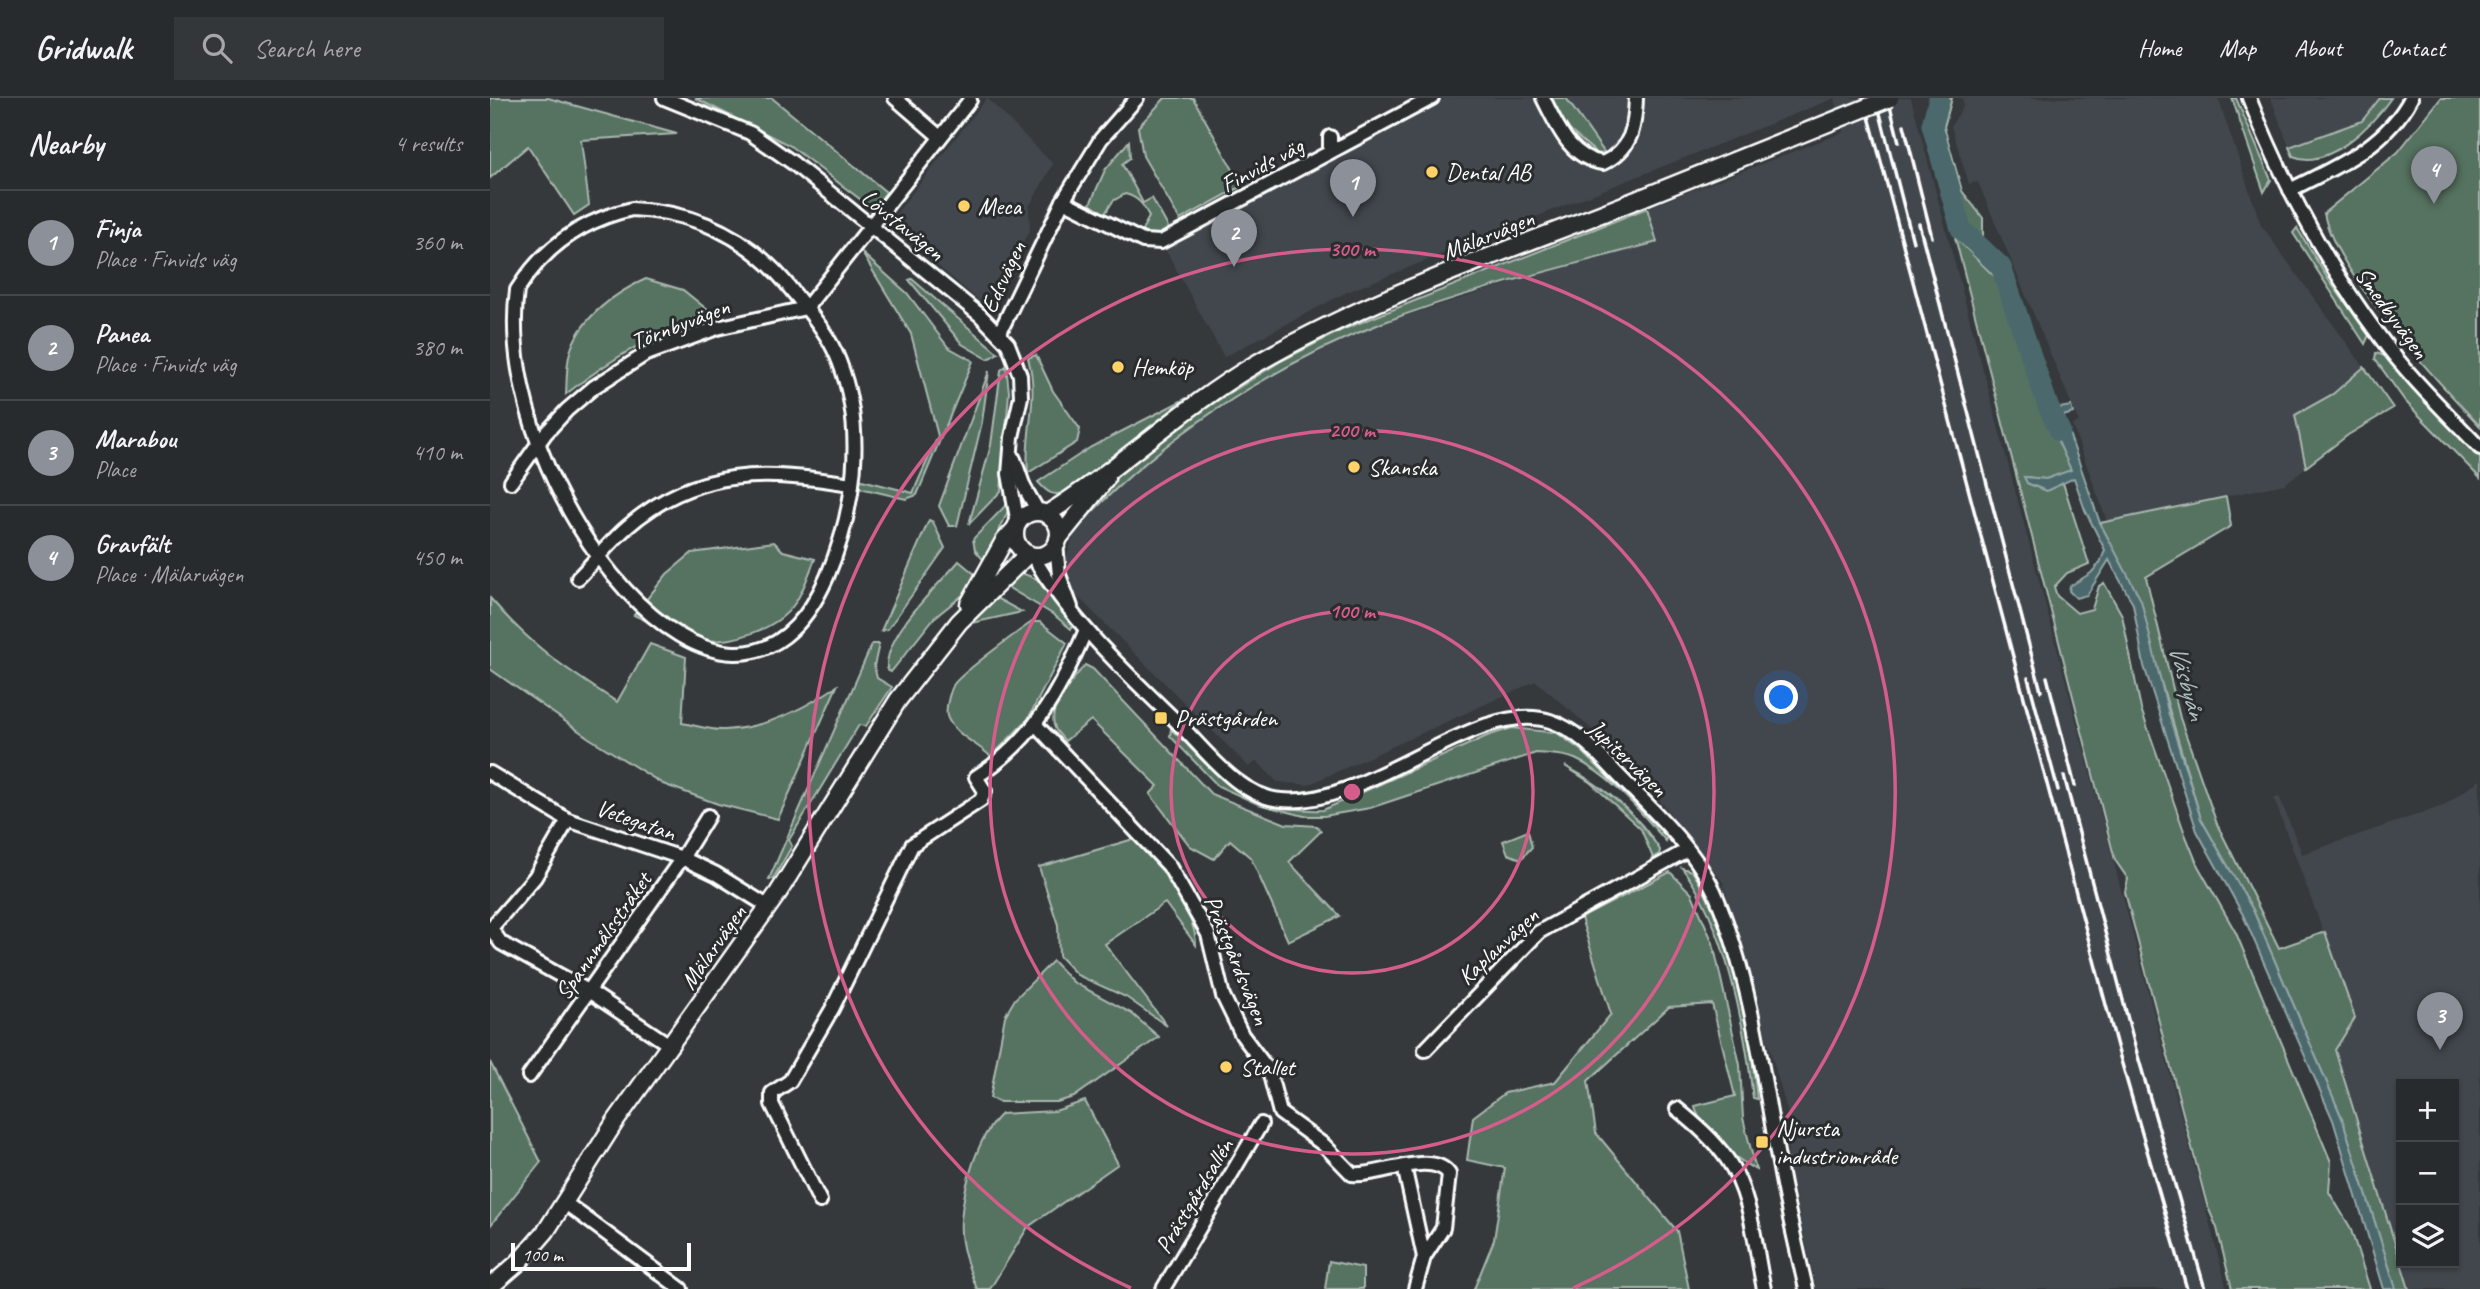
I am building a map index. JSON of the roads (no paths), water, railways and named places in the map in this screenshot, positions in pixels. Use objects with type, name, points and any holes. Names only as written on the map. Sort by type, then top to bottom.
[{"type":"main road","name":"Mälarvägen","points":[[1043,513],[1126,456],[1187,408],[1243,372],[1327,327],[1416,288],[1890,98]]},
{"type":"main road","name":"Mälarvägen","points":[[1057,542],[1126,456]]},
{"type":"main road","points":[[1043,513],[1057,527],[1057,542],[1044,554],[1030,555],[1017,543],[1016,527],[1026,516],[1043,513]]},
{"type":"main road","name":"Mälarvägen","points":[[959,622],[1004,541],[1016,527]]},
{"type":"main road","name":"Mälarvägen","points":[[490,1287],[519,1262],[546,1231],[615,1122],[769,907],[898,700],[959,622],[1030,555]]},
{"type":"street","name":"Lövstavägen","points":[[664,98],[750,133],[871,226],[1008,344],[1020,375],[1021,397],[1012,437],[1010,486],[1016,527]]},
{"type":"street","points":[[895,98],[940,137]]},
{"type":"street","name":"Edsvägen","points":[[999,334],[1063,201],[1101,139],[1137,98]]},
{"type":"street","name":"Finvids väg","points":[[1063,201],[1143,241],[1161,242],[1432,98]]},
{"type":"street","points":[[1543,98],[1564,139],[1594,162],[1603,163],[1618,156],[1635,127],[1636,98]]},
{"type":"street","name":"Smedbyvägen","points":[[2249,98],[2290,190],[2338,276],[2380,338],[2480,448]]},
{"type":"street","points":[[2290,190],[2350,159],[2381,137],[2411,98]]},
{"type":"street","points":[[806,308],[970,100]]},
{"type":"street","name":"Finvids väg","points":[[1330,136],[1330,152]]},
{"type":"street","points":[[502,322],[525,277],[568,235],[605,216],[632,209],[663,211],[698,219],[726,232],[758,252],[821,326],[839,360],[850,400],[855,440],[852,484],[838,550],[822,588],[803,615],[780,636],[750,648],[690,650],[670,643]]},
{"type":"street","name":"Törnbyvägen","points":[[511,482],[545,434],[567,410],[594,387],[646,354],[717,328],[806,308]]},
{"type":"street","name":"Lövstavägen","points":[[1012,452],[1024,487],[1043,513]]},
{"type":"street","points":[[504,464],[519,496]]},
{"type":"street","points":[[578,577],[626,528],[649,510],[678,492],[708,481],[736,475],[788,475],[852,484]]},
{"type":"street","name":"Jupitervägen","points":[[1057,542],[1059,575],[1075,617]]},
{"type":"street","name":"Jupitervägen","points":[[1030,555],[1085,632],[1229,774],[1252,790],[1278,800],[1310,801],[1339,793],[1486,725],[1515,719],[1549,720],[1578,735],[1645,802],[1687,850],[1716,896],[1739,966],[1758,1044],[1780,1173],[1807,1289]]},
{"type":"street","points":[[820,1201],[772,1104],[772,1093],[790,1081],[832,1009],[912,845],[981,800],[985,791],[976,777],[1017,748],[1036,725],[1085,632]]},
{"type":"street","name":"Prästgårdsvägen","points":[[1036,725],[1151,843],[1187,892],[1208,934],[1223,996],[1242,1035],[1269,1071],[1280,1113],[1324,1145],[1352,1174],[1404,1166],[1441,1167],[1449,1174],[1443,1228],[1424,1257],[1415,1289]]},
{"type":"street","name":"Vetegatan","points":[[490,772],[568,820],[682,858],[716,874],[769,907]]},
{"type":"street","name":"Spannmålsstråket","points":[[529,1076],[590,992],[708,817]]},
{"type":"street","points":[[568,820],[535,877],[491,927],[501,943],[590,992],[671,1046]]},
{"type":"street","name":"Kaplanvägen","points":[[1425,1050],[1539,932],[1687,850]]},
{"type":"street","points":[[1677,1109],[1712,1140],[1728,1160],[1740,1182],[1765,1289]]},
{"type":"street","name":"Prästgårdsallén","points":[[1163,1289],[1261,1124]]},
{"type":"street","name":"Prästgårdsvägen","points":[[1404,1166],[1424,1257]]},
{"type":"street","points":[[564,1202],[681,1289]]},
{"type":"water","points":[[2056,404],[2060,408],[2071,406],[2073,413],[2063,416],[2100,523],[2141,600],[2169,715],[2201,819],[2253,910],[2342,1118],[2396,1289],[2384,1289],[2333,1120],[2243,915],[2197,831],[2144,666],[2133,604],[2109,560],[2087,595],[2076,598],[2069,591],[2070,586],[2091,573],[2100,563],[2105,550],[2085,510],[2074,478],[2046,491],[2027,483],[2024,477],[2046,479],[2071,470],[2046,415],[2048,406]]},
{"type":"waterway","name":"Väsbyån","points":[[1939,98],[1932,125],[1961,229],[2001,267],[2048,406],[2060,431]]},
{"type":"railway","points":[[1864,98],[2118,1050],[2187,1289]]},
{"type":"railway","points":[[1876,98],[1913,242]]},
{"type":"railway","points":[[1888,98],[1899,142]]},
{"type":"railway","points":[[1904,125],[1932,237]]},
{"type":"railway","points":[[1919,224],[2041,691]]},
{"type":"railway","points":[[2047,677],[2075,786]]},
{"type":"railway","points":[[2028,678],[2058,790]]},
{"type":"railway","points":[[2064,776],[2135,1046],[2205,1289]]},
{"type":"place","name":"Dental AB","points":[[1432,172]]},
{"type":"place","name":"Gravfält","points":[[2434,204]]},
{"type":"place","name":"Meca","points":[[964,206]]},
{"type":"place","name":"Finja","points":[[1353,217]]},
{"type":"place","name":"Panea","points":[[1234,267]]},
{"type":"place","name":"Hemköp","points":[[1118,367]]},
{"type":"place","name":"Skanska","points":[[1354,467]]},
{"type":"place","name":"Prästgården","points":[[1161,718]]},
{"type":"place","name":"Marabou","points":[[2440,1050]]},
{"type":"place","name":"Stallet","points":[[1226,1067]]},
{"type":"place","name":"Njursta industriområde","points":[[1762,1142]]}]
